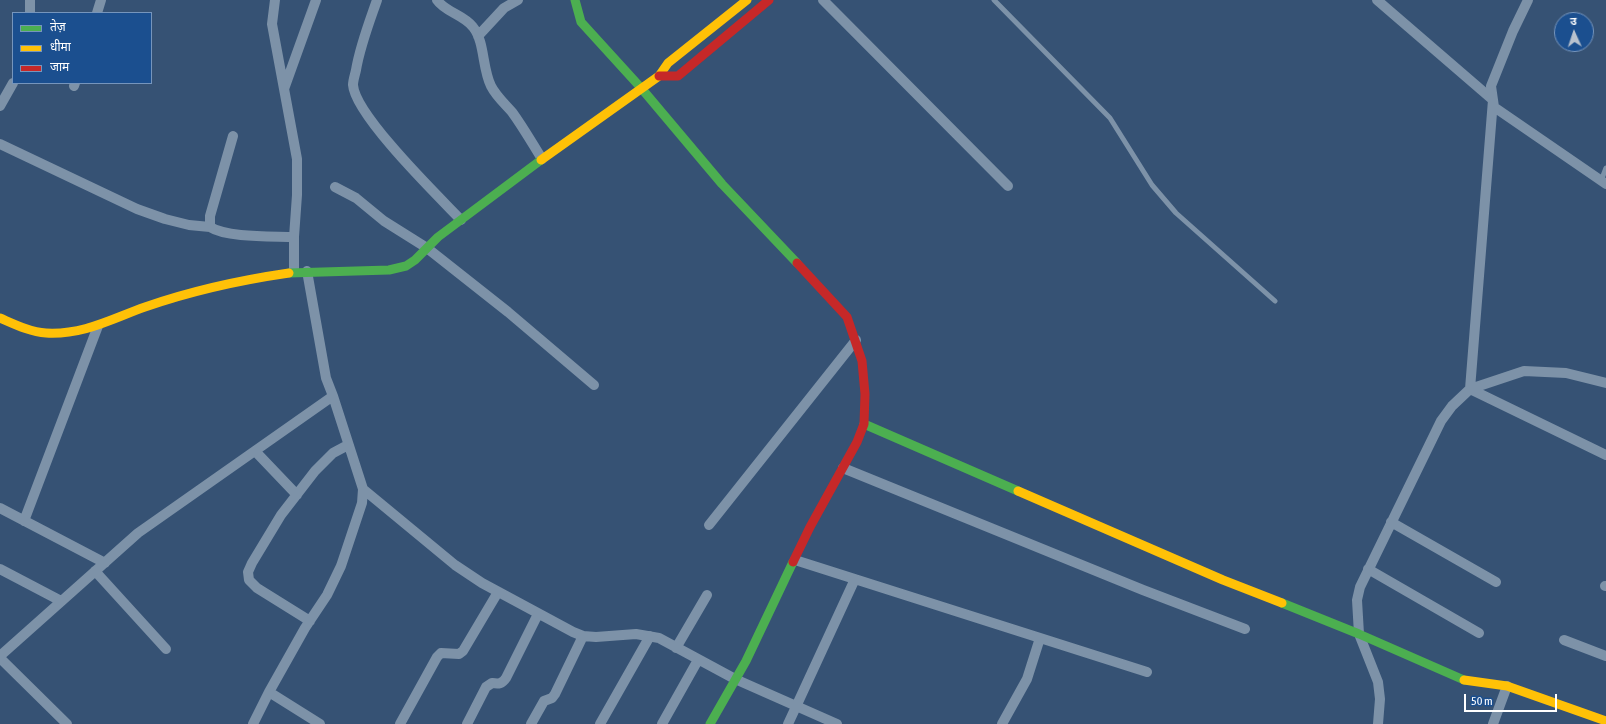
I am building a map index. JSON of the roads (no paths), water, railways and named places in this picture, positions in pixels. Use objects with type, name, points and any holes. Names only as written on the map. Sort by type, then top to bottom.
[{"type":"street","points":[[30,0],[30,12]]},
{"type":"street","points":[[97,12],[101,0]]},
{"type":"street","points":[[275,0],[272,24],[296,159],[297,195],[294,237],[294,272]]},
{"type":"street","points":[[284,90],[316,0]]},
{"type":"street","points":[[377,0],[359,53],[353,85],[358,103],[370,120],[413,170],[461,220]]},
{"type":"street","points":[[437,0],[439,4],[473,26],[478,36],[484,68],[491,87],[512,112],[542,158]]},
{"type":"street","points":[[478,36],[504,8],[518,0]]},
{"type":"street","points":[[575,0],[581,22],[642,89],[722,184],[846,317],[856,340],[862,361],[865,394],[864,424],[857,442],[810,527],[746,661],[710,724]]},
{"type":"street","points":[[659,76],[678,76],[769,0]]},
{"type":"street","points":[[823,0],[1008,186]]},
{"type":"street","points":[[1377,0],[1493,100]]},
{"type":"street","points":[[1528,0],[1513,31],[1491,86],[1494,107],[1603,183]]},
{"type":"street","points":[[0,318],[28,329],[45,333],[66,332],[98,326],[145,307],[199,291],[261,277],[307,271],[389,270],[406,266],[415,260],[438,237],[542,158],[659,76],[668,63],[745,1],[753,14]]},
{"type":"street","points":[[0,106],[12,84]]},
{"type":"street","points":[[1470,389],[1493,100]]},
{"type":"street","points":[[210,227],[210,216],[233,136]]},
{"type":"street","points":[[0,144],[137,208],[165,219],[210,227],[217,232],[231,234],[294,237]]},
{"type":"street","points":[[335,187],[356,198],[384,221],[427,248],[508,312],[594,385]]},
{"type":"street","points":[[253,724],[269,692],[310,621],[327,595],[341,566],[362,503],[363,489],[326,378],[307,271]]},
{"type":"street","points":[[24,520],[98,326]]},
{"type":"street","points":[[709,525],[856,340]]},
{"type":"street","points":[[1378,724],[1380,699],[1378,682],[1359,634],[1358,600],[1360,587],[1441,421],[1452,406],[1470,389],[1524,371],[1566,373],[1606,383]]},
{"type":"street","points":[[1470,389],[1606,455]]},
{"type":"street","points":[[67,724],[0,657],[138,533],[333,396]]},
{"type":"street","points":[[864,424],[1223,580],[1359,634],[1466,681],[1507,686],[1606,721]]},
{"type":"street","points":[[310,621],[258,588],[249,580],[248,572],[281,516],[315,471],[333,453],[348,445]]},
{"type":"street","points":[[255,451],[297,494]]},
{"type":"street","points":[[843,468],[1143,590],[1245,629]]},
{"type":"street","points":[[363,489],[454,565],[498,592],[573,632],[583,636],[596,637],[636,634],[659,638],[735,679],[837,724]]},
{"type":"street","points":[[0,508],[105,562]]},
{"type":"street","points":[[1391,522],[1496,582]]},
{"type":"street","points":[[796,557],[855,579],[1147,672]]},
{"type":"street","points":[[0,569],[61,601]]},
{"type":"street","points":[[1368,569],[1479,633]]},
{"type":"street","points":[[95,571],[166,649]]},
{"type":"street","points":[[788,724],[855,579]]},
{"type":"street","points":[[400,724],[437,657],[441,654],[459,654],[463,652],[498,592]]},
{"type":"street","points":[[676,648],[707,595]]},
{"type":"street","points":[[467,724],[486,687],[492,683],[498,684],[503,682],[506,678],[538,614]]},
{"type":"street","points":[[531,724],[544,701],[552,698],[555,694],[583,636]]},
{"type":"street","points":[[600,724],[650,636]]},
{"type":"street","points":[[1002,724],[1027,679],[1040,638]]},
{"type":"street","points":[[1564,640],[1606,656]]},
{"type":"street","points":[[662,724],[698,660]]},
{"type":"street","points":[[1493,724],[1507,686]]},
{"type":"street","points":[[269,692],[320,724]]},
{"type":"lane","points":[[994,0],[1110,118],[1152,185],[1176,213],[1275,301]]},
{"type":"lane","points":[[1603,183],[1606,168]]}]
